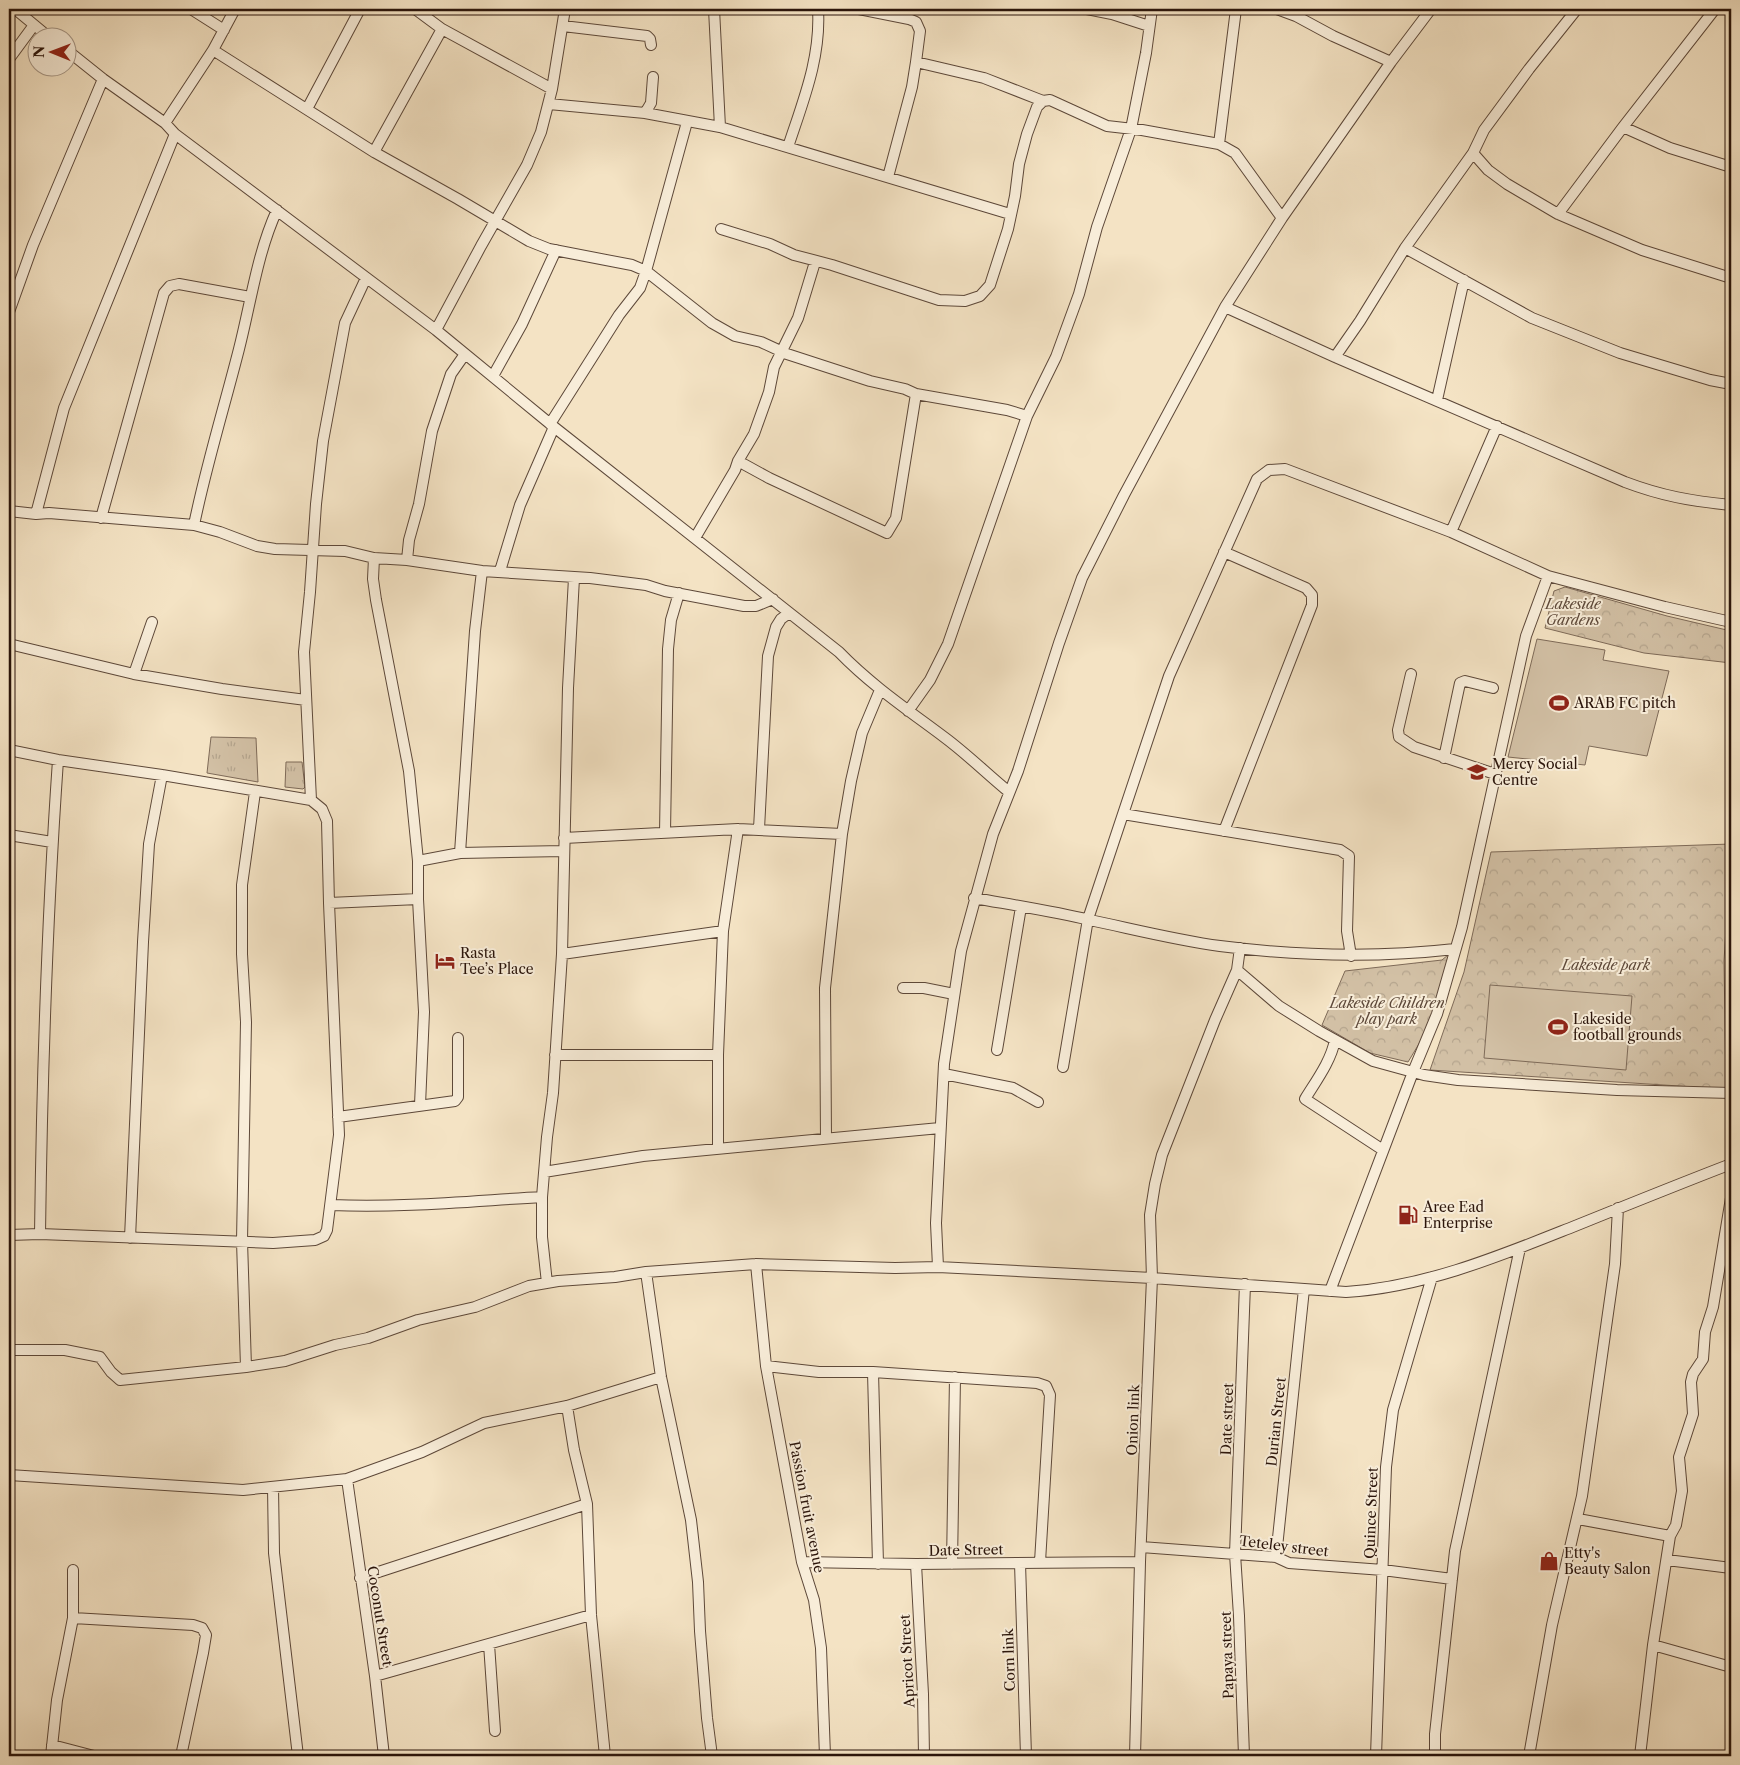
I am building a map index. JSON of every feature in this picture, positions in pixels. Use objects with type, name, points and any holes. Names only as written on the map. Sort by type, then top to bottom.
[{"type":"street","points":[[191,9],[224,30]]},
{"type":"street","points":[[165,122],[214,50],[235,9]]},
{"type":"street","points":[[307,109],[360,9]]},
{"type":"street","points":[[415,9],[442,30],[552,89]]},
{"type":"street","points":[[436,330],[494,221],[527,165],[549,104],[565,9]]},
{"type":"street","points":[[714,9],[720,127]]},
{"type":"street","points":[[788,147],[815,62],[818,9]]},
{"type":"street","points":[[859,9],[916,22],[920,32],[912,87],[888,177]]},
{"type":"street","points":[[1087,9],[1112,14],[1149,26]]},
{"type":"street","points":[[908,710],[930,680],[948,644],[1027,416],[1056,358],[1080,294],[1098,227],[1131,129],[1146,53],[1152,9]]},
{"type":"street","points":[[1219,144],[1236,9]]},
{"type":"street","points":[[1277,9],[1298,12],[1333,36],[1391,62]]},
{"type":"street","points":[[938,1267],[936,1223],[940,1128],[944,1074],[961,951],[993,834],[1018,771],[1058,643],[1082,578],[1124,495],[1225,307],[1282,218],[1391,62],[1431,9]]},
{"type":"street","points":[[1335,357],[1360,322],[1405,248],[1473,153],[1484,130],[1577,9]]},
{"type":"street","points":[[1558,214],[1715,9]]},
{"type":"street","points":[[21,11],[38,28]]},
{"type":"street","points":[[9,59],[34,25]]},
{"type":"street","points":[[563,26],[647,36],[650,39],[651,45]]},
{"type":"street","points":[[374,152],[442,30]]},
{"type":"street","points":[[214,50],[374,152],[529,241],[556,250],[632,265],[646,271],[712,323],[735,336],[761,342],[781,351],[870,381],[905,389],[916,394],[1006,410],[1027,416]]},
{"type":"street","points":[[78,59],[102,79],[165,122],[175,134],[436,330],[494,376],[552,426],[839,652],[857,671],[880,690],[946,738],[1009,792]]},
{"type":"street","points":[[916,62],[984,78],[1043,101],[1050,100],[1107,126],[1219,144],[1235,153],[1282,218]]},
{"type":"street","points":[[645,113],[651,103],[653,77]]},
{"type":"street","points":[[9,312],[33,245],[102,79]]},
{"type":"street","points":[[721,229],[770,244],[815,262],[832,265],[939,300],[965,301],[980,296],[990,285],[1008,230],[1019,164],[1027,134],[1037,107],[1043,101]]},
{"type":"street","points":[[549,104],[645,113],[720,127],[1010,214]]},
{"type":"street","points":[[500,572],[520,505],[552,426],[619,315],[640,288],[687,122]]},
{"type":"street","points":[[1623,127],[1670,148],[1730,164]]},
{"type":"street","points":[[36,514],[64,408],[175,134]]},
{"type":"street","points":[[1473,153],[1488,170],[1507,184],[1558,214],[1642,250],[1731,278]]},
{"type":"street","points":[[194,525],[227,392],[240,349],[250,298],[267,232],[277,210]]},
{"type":"street","points":[[1405,248],[1532,318],[1620,353],[1710,380],[1731,384]]},
{"type":"street","points":[[494,376],[522,324],[556,250]]},
{"type":"street","points":[[695,538],[754,434],[769,392],[774,367],[798,318],[815,262]]},
{"type":"street","points":[[311,800],[304,652],[316,504],[323,441],[345,323],[366,278]]},
{"type":"street","points":[[1437,400],[1464,280]]},
{"type":"street","points":[[101,518],[164,293],[170,286],[179,284],[250,298]]},
{"type":"street","points":[[1225,307],[1335,357],[1625,482],[1656,493],[1701,502],[1731,505]]},
{"type":"street","points":[[408,560],[409,540],[419,504],[432,431],[451,374],[466,354]]},
{"type":"street","points":[[738,461],[769,478],[887,532],[896,518],[916,394]]},
{"type":"street","points":[[1451,532],[1497,426]]},
{"type":"street","points":[[1063,1067],[1088,919],[1169,676],[1257,478],[1269,470],[1285,469],[1451,532],[1548,576],[1731,622]]},
{"type":"street","points":[[9,511],[194,525],[220,532],[257,546],[275,549],[313,552],[345,551],[374,558],[646,585],[716,601],[750,606],[773,599]]},
{"type":"street","points":[[1224,552],[1306,588],[1312,595],[1312,605],[1224,832]]},
{"type":"street","points":[[374,558],[373,579],[376,600],[409,771],[418,861],[418,899],[424,1012],[420,1105]]},
{"type":"street","points":[[460,853],[475,632],[482,570]]},
{"type":"street","points":[[1330,1291],[1437,1014],[1469,894],[1526,636],[1548,576]]},
{"type":"street","points":[[547,1283],[542,1237],[542,1196],[553,1093],[562,954],[568,688],[574,578]]},
{"type":"street","points":[[665,833],[668,649],[671,620],[679,593]]},
{"type":"street","points":[[759,829],[768,656],[776,627],[789,612]]},
{"type":"street","points":[[134,674],[152,622]]},
{"type":"street","points":[[9,644],[134,674],[222,689],[306,700]]},
{"type":"street","points":[[1411,674],[1398,730],[1399,737],[1414,747],[1494,774]]},
{"type":"street","points":[[1444,758],[1460,682],[1462,680],[1493,688]]},
{"type":"street","points":[[826,1138],[825,988],[842,834],[862,733],[880,690]]},
{"type":"street","points":[[9,750],[58,760],[311,800],[322,809],[327,821],[339,1135],[327,1230],[324,1236],[315,1240],[273,1243],[40,1234],[9,1235]]},
{"type":"street","points":[[40,1234],[45,1010],[52,842],[58,760]]},
{"type":"street","points":[[130,1238],[149,844],[162,775]]},
{"type":"street","points":[[246,1367],[242,1241],[246,1022],[242,954],[242,885],[256,792]]},
{"type":"street","points":[[1123,814],[1340,850],[1349,856],[1347,931],[1351,956]]},
{"type":"street","points":[[564,838],[738,829],[842,834]]},
{"type":"street","points":[[718,1149],[718,1055],[723,930],[738,829]]},
{"type":"street","points":[[9,835],[52,842]]},
{"type":"street","points":[[418,861],[460,853],[564,850]]},
{"type":"street","points":[[974,898],[1088,919],[1174,938],[1240,948],[1351,956],[1409,954],[1455,949]]},
{"type":"street","points":[[329,903],[418,899]]},
{"type":"street","points":[[997,1050],[1021,907]]},
{"type":"street","points":[[562,954],[723,930]]},
{"type":"street","name":"Onion link","points":[[1134,1756],[1135,1562],[1142,1547],[1152,1278],[1150,1215],[1162,1155],[1215,1020],[1237,970],[1240,948]]},
{"type":"street","points":[[1237,970],[1279,1006],[1335,1040],[1373,1060],[1413,1072],[1458,1080],[1496,1083],[1617,1090],[1731,1093]]},
{"type":"street","points":[[903,988],[924,988],[954,994]]},
{"type":"street","points":[[338,1117],[455,1101],[458,1097],[458,1038]]},
{"type":"street","points":[[1335,1040],[1334,1047],[1305,1099],[1384,1150]]},
{"type":"street","points":[[555,1055],[718,1055]]},
{"type":"street","points":[[944,1074],[1013,1088],[1038,1102]]},
{"type":"street","points":[[544,1172],[643,1156],[940,1128]]},
{"type":"street","points":[[9,1354],[10,1350],[65,1350],[100,1357],[111,1372],[120,1380],[246,1367],[285,1361],[335,1344],[368,1338],[418,1320],[475,1307],[529,1286],[646,1272],[756,1264],[895,1268],[938,1267],[1152,1278],[1346,1292],[1376,1290],[1432,1277],[1520,1248],[1731,1164]]},
{"type":"street","points":[[331,1205],[439,1204],[542,1196]]},
{"type":"street","points":[[1640,1756],[1653,1645],[1670,1536],[1676,1525],[1682,1491],[1679,1457],[1693,1414],[1691,1382],[1693,1374],[1704,1359],[1705,1332],[1713,1307],[1731,1198]]},
{"type":"street","points":[[1529,1756],[1552,1625],[1582,1496],[1614,1274],[1618,1208]]},
{"type":"street","points":[[1435,1756],[1452,1579],[1459,1532],[1520,1248]]},
{"type":"street","name":"Passion fruit avenue","points":[[756,1264],[766,1366],[802,1562],[814,1600],[821,1648],[826,1756]]},
{"type":"street","points":[[646,1272],[662,1377],[691,1520],[698,1582],[707,1718],[712,1756]]},
{"type":"street","name":"Quince Street","points":[[1376,1756],[1386,1468],[1393,1410],[1432,1277]]},
{"type":"street","name":"Date street","points":[[1235,1554],[1245,1284]]},
{"type":"street","name":"Durian Street","points":[[1276,1557],[1304,1289]]},
{"type":"street","points":[[766,1366],[819,1372],[872,1372],[955,1377],[1037,1383],[1046,1386],[1050,1395],[1040,1562]]},
{"type":"street","points":[[872,1372],[878,1564]]},
{"type":"street","points":[[9,1475],[243,1490],[346,1480],[422,1452],[484,1423],[567,1406],[662,1377]]},
{"type":"street","points":[[952,1564],[955,1377]]},
{"type":"street","points":[[567,1406],[574,1450],[586,1504],[591,1615],[605,1756]]},
{"type":"street","name":"Coconut Street","points":[[346,1480],[375,1676],[384,1756]]},
{"type":"street","points":[[273,1487],[274,1553],[298,1756]]},
{"type":"street","points":[[360,1578],[586,1504]]},
{"type":"street","points":[[1578,1519],[1670,1536]]},
{"type":"street","name":"Teteley street","points":[[1142,1547],[1276,1557],[1288,1563],[1383,1570],[1452,1579]]},
{"type":"street","name":"Papaya street","points":[[1235,1554],[1244,1756]]},
{"type":"street","points":[[1667,1560],[1731,1568]]},
{"type":"street","name":"Date Street","points":[[802,1562],[878,1564],[1135,1562]]},
{"type":"street","name":"Corn link","points":[[1020,1562],[1026,1756]]},
{"type":"street","name":"Apricot Street","points":[[916,1564],[923,1694],[924,1756]]},
{"type":"street","points":[[51,1756],[57,1700],[73,1618],[73,1570]]},
{"type":"street","points":[[375,1676],[591,1615]]},
{"type":"street","points":[[73,1618],[193,1625],[202,1628],[206,1635],[203,1654],[181,1756]]},
{"type":"street","points":[[489,1644],[495,1731]]},
{"type":"street","points":[[1653,1645],[1731,1668]]},
{"type":"street","points":[[52,1745],[94,1756]]},
{"type":"green space","name":"Lakeside Gardens","points":[[1565,587],[1667,616],[1731,631],[1731,663],[1644,653],[1545,628],[1554,591]]},
{"type":"green space","name":"ARAB FC pitch","points":[[1537,639],[1605,650],[1603,660],[1669,671],[1647,756],[1589,746],[1585,765],[1508,757]]},
{"type":"green space","points":[[211,737],[256,738],[258,782],[207,773]]},
{"type":"green space","points":[[286,762],[302,762],[305,787],[303,789],[285,787]]},
{"type":"green space","name":"Lakeside park","points":[[1731,844],[1724,961],[1726,1089],[1430,1070],[1464,972],[1491,852]]},
{"type":"green space","name":"Lakeside Children play park","points":[[1455,949],[1437,1014],[1408,1062],[1370,1053],[1322,1025],[1345,971],[1442,960]]},
{"type":"green space","name":"Lakeside football grounds","points":[[1490,985],[1632,996],[1626,1070],[1484,1058]]},
{"type":"place","name":"ARAB FC pitch","points":[[1559,703]]},
{"type":"place","name":"Mercy Social Centre","points":[[1477,772]]},
{"type":"place","name":"Rasta Tee’s Place","points":[[445,961]]},
{"type":"place","name":"Lakeside football grounds","points":[[1558,1027]]},
{"type":"place","name":"Aree Ead Enterprise","points":[[1408,1215]]},
{"type":"place","name":"Etty's Beauty Salon","points":[[1549,1561]]}]
